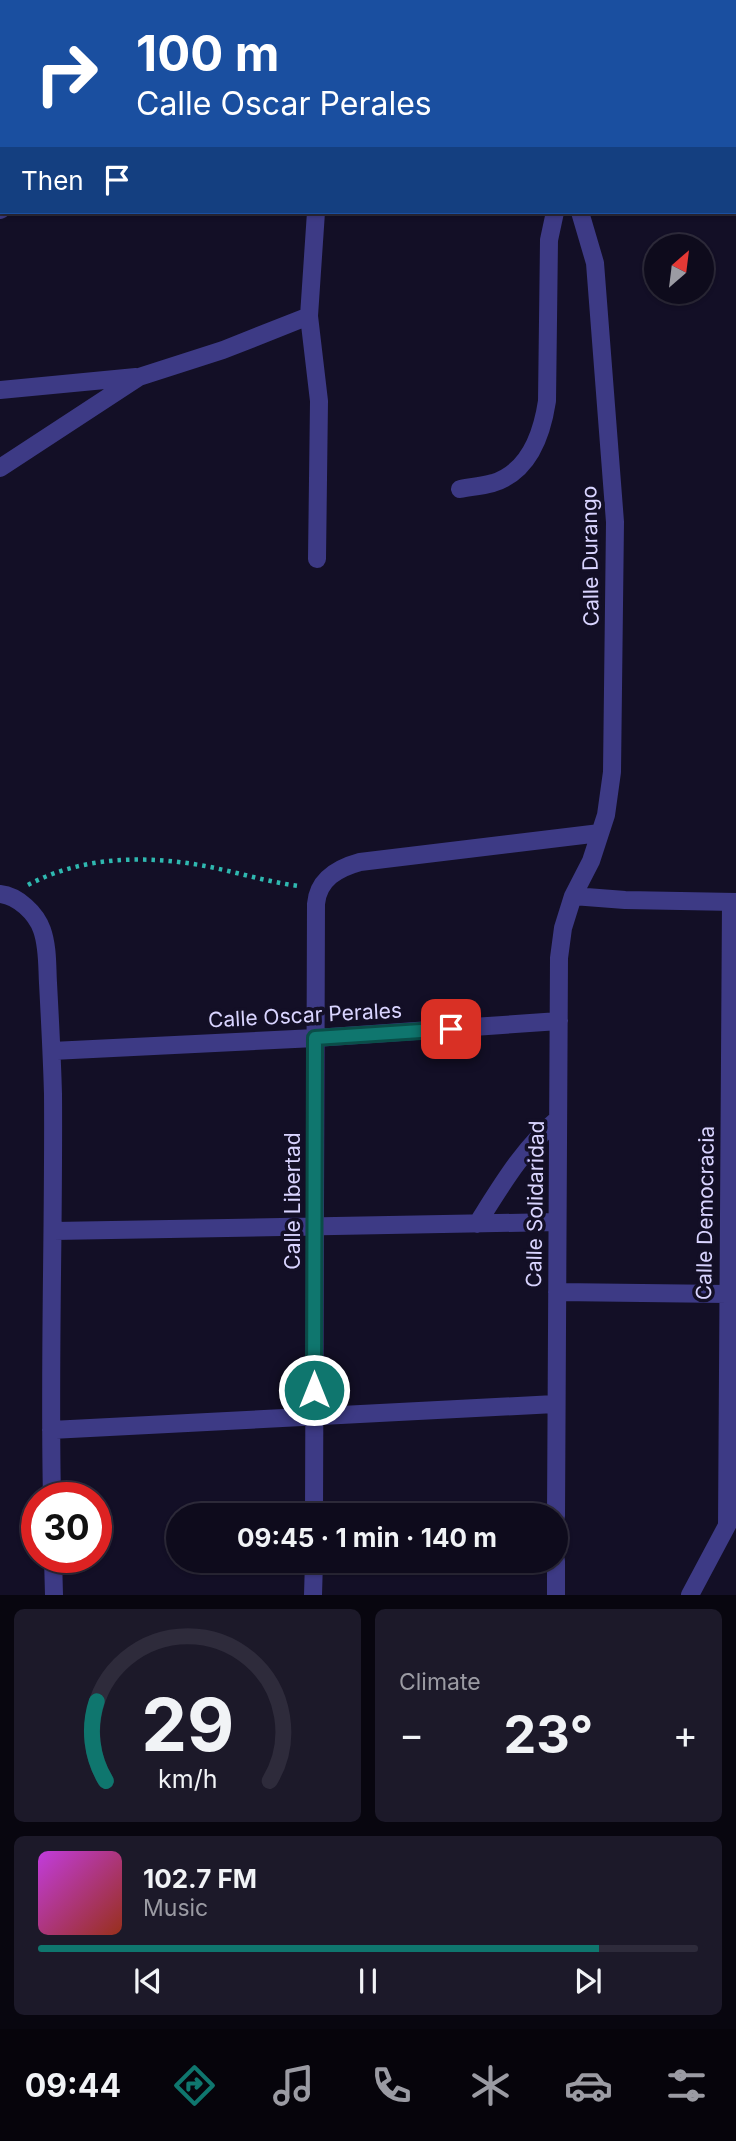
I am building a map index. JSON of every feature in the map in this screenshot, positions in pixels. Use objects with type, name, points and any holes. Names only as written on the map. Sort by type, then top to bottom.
[{"type":"street","points":[[316,214],[309,316],[319,401],[317,559]]},
{"type":"street","points":[[460,489],[495,482],[516,470],[533,450],[543,425],[547,401],[549,240],[555,214]]},
{"type":"street","name":"Calle Durango","points":[[573,896],[585,874],[600,833],[612,772],[615,522],[596,263],[581,214]]},
{"type":"street","points":[[0,390],[139,377],[249,341],[309,316]]},
{"type":"street","points":[[3,460],[139,377]]},
{"type":"street","points":[[320,887],[338,870],[360,862],[600,833]]},
{"type":"street","name":"Calle Libertad","points":[[314,1503],[316,904],[320,887]]},
{"type":"street","points":[[4,895],[23,904],[34,915],[42,929],[46,947],[52,1051],[54,1231],[52,1482]]},
{"type":"street","points":[[573,896],[734,902]]},
{"type":"street","name":"Calle Solidaridad","points":[[556,1503],[559,958],[563,928],[573,896]]},
{"type":"street","name":"Calle Democracia","points":[[727,1526],[727,1294],[732,1179],[734,902]]},
{"type":"street","name":"Calle Oscar Perales","points":[[52,1051],[315,1038],[559,1021]]},
{"type":"street","points":[[477,1224],[523,1153],[558,1119]]},
{"type":"street","points":[[54,1231],[557,1222]]},
{"type":"street","points":[[557,1292],[727,1294]]},
{"type":"street","points":[[51,1430],[555,1404]]},
{"type":"street","points":[[690,1595],[736,1509]]},
{"type":"street","points":[[53,1573],[54,1595]]},
{"type":"street","points":[[313,1573],[313,1595]]},
{"type":"street","points":[[556,1573],[556,1595]]},
{"type":"path","points":[[4,895],[64,870],[117,860],[160,860],[205,866],[276,882],[320,887]]},
{"type":"route","points":[[314,1390],[315,1038],[451,1029]]}]
